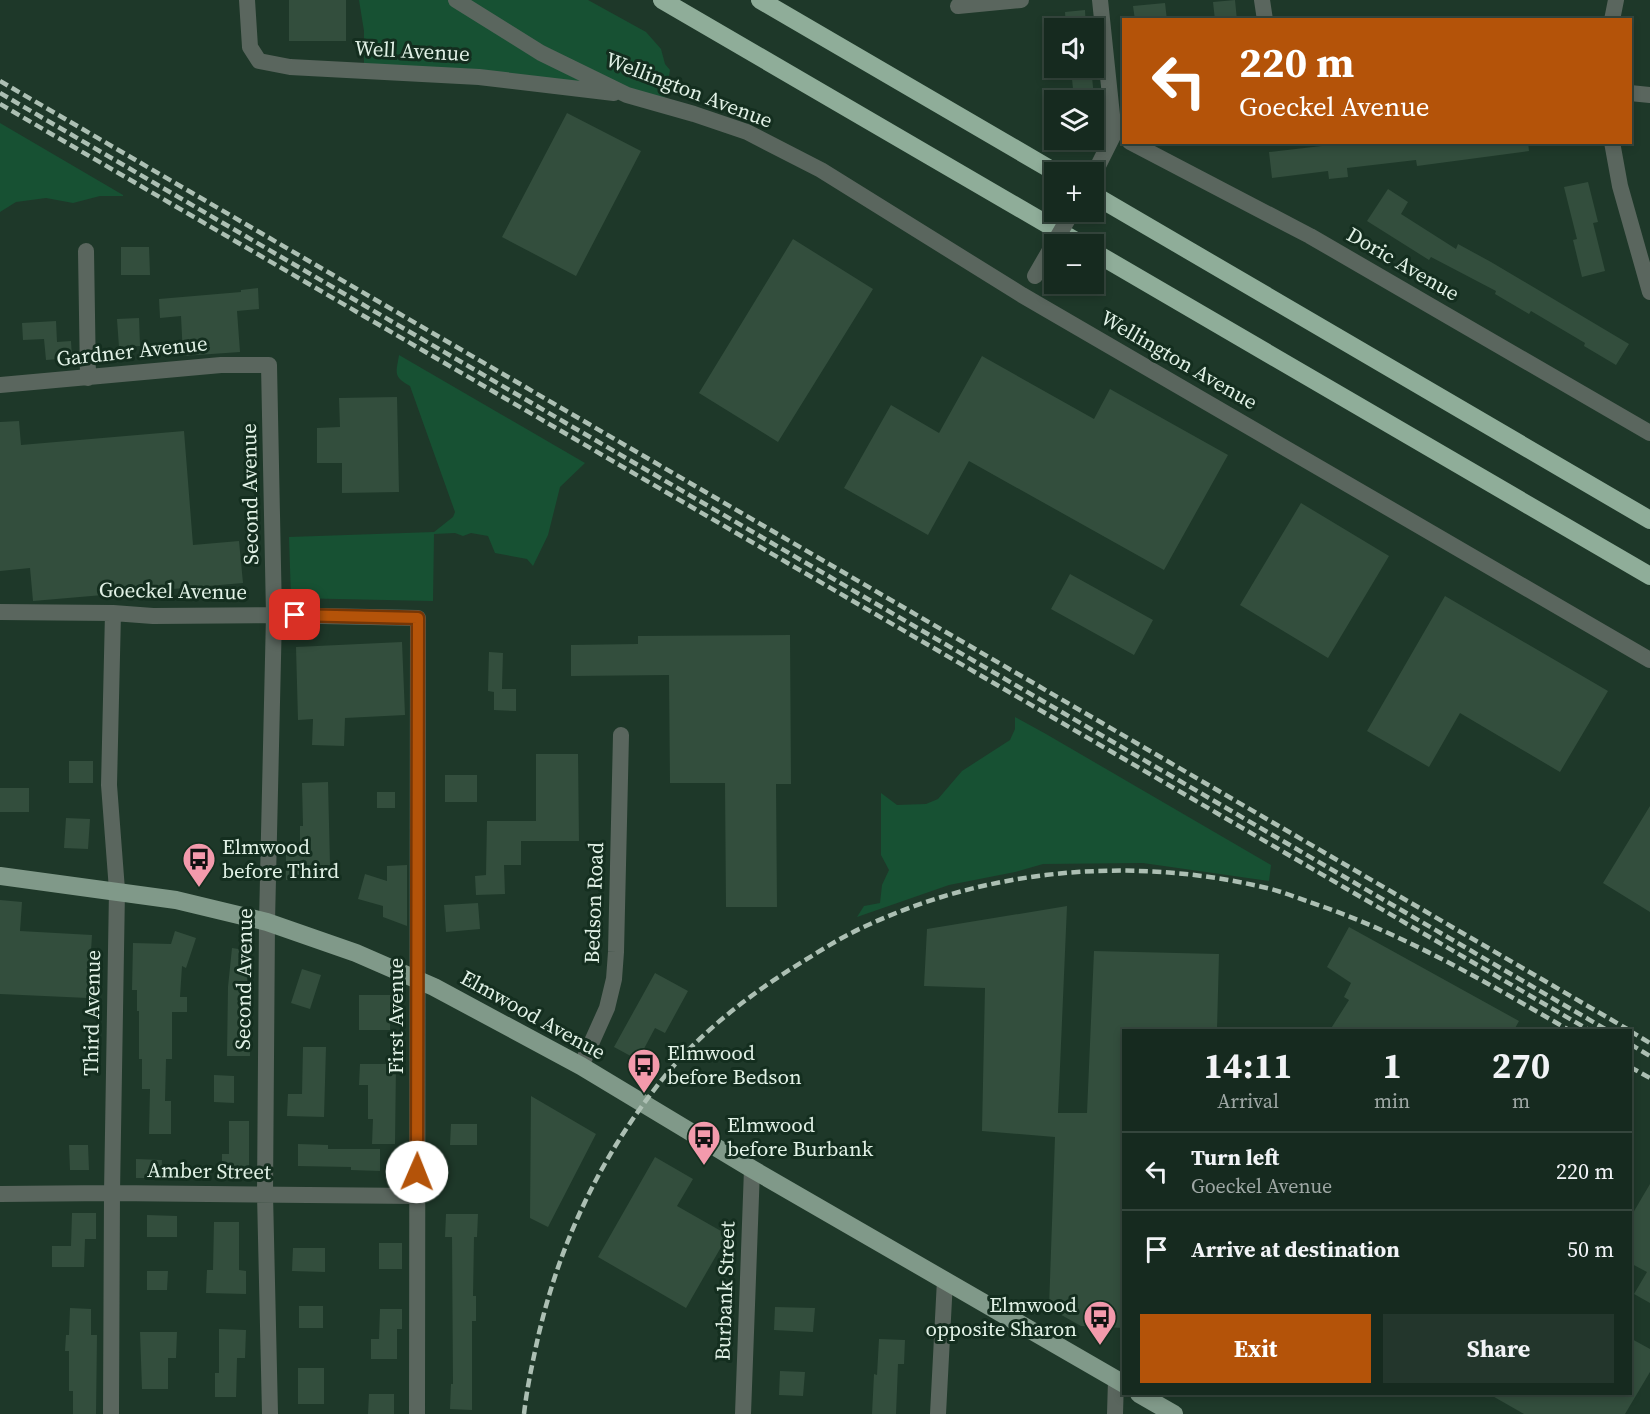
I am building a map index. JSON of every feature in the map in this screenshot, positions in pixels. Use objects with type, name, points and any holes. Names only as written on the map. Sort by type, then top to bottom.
[{"type":"highway","points":[[662,0],[1064,234]]},
{"type":"highway","points":[[760,0],[1044,166]]},
{"type":"highway","points":[[1104,201],[1650,520]]},
{"type":"highway","points":[[1104,258],[1650,576]]},
{"type":"main road","name":"Elmwood Avenue","points":[[0,876],[117,890],[176,900],[267,922],[356,953],[434,987],[581,1066],[752,1169],[1120,1382]]},
{"type":"main road","points":[[1141,1395],[1174,1414]]},
{"type":"street","name":"Well Avenue","points":[[247,0],[250,47],[259,61],[290,67],[479,77],[627,95]]},
{"type":"street","name":"Wellington Avenue","points":[[456,0],[541,53],[627,95],[747,132],[821,170],[1022,295],[1650,660]]},
{"type":"street","points":[[958,6],[1021,0]]},
{"type":"street","points":[[1100,0],[1120,136],[1100,162]]},
{"type":"street","points":[[1262,0],[1265,18]]},
{"type":"street","points":[[1612,18],[1616,0]]},
{"type":"street","points":[[1632,93],[1650,95]]},
{"type":"street","name":"Doric Avenue","points":[[1134,144],[1310,236],[1650,432]]},
{"type":"street","points":[[1612,144],[1620,186],[1650,292]]},
{"type":"street","points":[[1022,295],[1066,222]]},
{"type":"street","points":[[86,251],[88,378]]},
{"type":"street","name":"Gardner Avenue","points":[[0,386],[221,365],[269,364]]},
{"type":"street","name":"Second Avenue","points":[[269,364],[274,615],[267,922],[265,1194],[270,1414]]},
{"type":"street","name":"Goeckel Avenue","points":[[0,612],[113,613],[153,616],[274,615],[418,618]]},
{"type":"street","name":"Third Avenue","points":[[111,1414],[117,890],[109,785],[113,613]]},
{"type":"street","name":"First Avenue","points":[[417,1414],[418,618]]},
{"type":"street","name":"Bedson Road","points":[[581,1066],[607,1008],[614,979],[621,735]]},
{"type":"street","name":"Burbank Street","points":[[743,1414],[752,1169]]},
{"type":"street","name":"Amber Street","points":[[0,1194],[417,1196]]},
{"type":"street","points":[[938,1414],[945,1280]]},
{"type":"street","points":[[1115,1414],[1120,1382]]},
{"type":"green space","points":[[359,0],[588,0],[646,32],[661,49],[665,64],[670,70],[664,103],[364,63],[364,31]]},
{"type":"green space","points":[[0,123],[123,196],[100,196],[73,203],[46,198],[16,202],[0,212]]},
{"type":"green space","points":[[399,355],[585,463],[560,487],[548,535],[533,566],[527,559],[495,553],[488,536],[471,533],[463,536],[455,533],[434,534],[433,601],[291,598],[289,537],[434,532],[453,517],[455,512],[410,386],[397,374]]},
{"type":"green space","points":[[1015,717],[1271,865],[1269,881],[1143,863],[1043,864],[949,885],[857,917],[864,906],[880,903],[882,885],[889,870],[881,855],[881,793],[897,805],[926,804],[938,799],[962,771],[1010,740],[1015,729]]},
{"type":"building","points":[[289,0],[346,0],[346,41],[289,41]]},
{"type":"building","points":[[1235,0],[1237,18],[1215,18],[1213,2]]},
{"type":"building","points":[[1165,3],[1167,18],[1135,18],[1133,6]]},
{"type":"building","points":[[1085,10],[1085,18],[1065,18],[1065,12]]},
{"type":"building","points":[[1092,78],[1093,90],[1073,90],[1072,79]]},
{"type":"building","points":[[567,113],[641,151],[576,276],[502,237]]},
{"type":"building","points":[[1339,144],[1528,144],[1529,151],[1417,166],[1416,160],[1347,168],[1348,177],[1329,179],[1328,171],[1272,178],[1269,152]]},
{"type":"building","points":[[1588,182],[1598,222],[1593,223],[1605,271],[1582,277],[1573,240],[1577,239],[1564,187]]},
{"type":"building","points":[[1388,189],[1408,202],[1401,214],[1456,249],[1458,244],[1491,262],[1629,344],[1616,365],[1584,346],[1585,343],[1531,311],[1529,314],[1495,294],[1496,291],[1431,257],[1429,260],[1367,221]]},
{"type":"building","points":[[793,239],[873,289],[778,442],[699,393]]},
{"type":"building","points":[[121,247],[149,247],[150,275],[121,275]]},
{"type":"building","points":[[258,288],[259,309],[237,311],[240,352],[183,356],[181,316],[160,318],[159,299],[241,292],[241,290]]},
{"type":"building","points":[[139,318],[140,346],[119,347],[117,319]]},
{"type":"building","points":[[56,321],[57,342],[71,341],[72,358],[46,360],[44,339],[23,340],[22,323]]},
{"type":"building","points":[[982,356],[1094,419],[1110,389],[1228,455],[1164,570],[969,461],[928,535],[844,488],[891,405],[939,433]]},
{"type":"building","points":[[397,397],[399,492],[342,493],[342,463],[317,463],[317,428],[340,427],[339,398]]},
{"type":"building","points":[[19,421],[21,445],[184,431],[193,545],[239,541],[243,583],[33,601],[30,568],[0,571],[0,422]]},
{"type":"building","points":[[1301,503],[1389,556],[1328,658],[1240,605]]},
{"type":"building","points":[[1070,574],[1153,620],[1134,655],[1051,609]]},
{"type":"building","points":[[1445,596],[1608,691],[1560,772],[1460,713],[1429,767],[1367,731]]},
{"type":"building","points":[[790,635],[791,784],[776,784],[777,907],[726,907],[725,783],[670,783],[669,675],[571,676],[571,645],[638,644],[638,636]]},
{"type":"building","points":[[402,642],[405,715],[345,718],[344,746],[312,745],[313,719],[298,720],[296,647]]},
{"type":"building","points":[[489,652],[503,653],[502,689],[516,689],[516,711],[494,710],[494,692],[488,691]]},
{"type":"building","points":[[536,754],[578,754],[579,841],[521,841],[521,865],[504,865],[505,894],[476,895],[475,876],[486,875],[487,821],[536,821]]},
{"type":"building","points":[[69,761],[93,761],[93,783],[69,783]]},
{"type":"building","points":[[445,775],[477,775],[477,802],[445,802]]},
{"type":"building","points":[[328,782],[330,865],[310,865],[310,880],[286,880],[286,849],[300,849],[300,826],[303,826],[302,783]]},
{"type":"building","points":[[0,788],[29,788],[29,812],[0,812]]},
{"type":"building","points":[[377,792],[395,792],[395,808],[377,808]]},
{"type":"building","points":[[1650,806],[1650,912],[1603,883]]},
{"type":"building","points":[[66,818],[90,819],[88,849],[64,848]]},
{"type":"building","points":[[407,865],[407,926],[383,917],[383,906],[358,899],[365,874],[387,881],[387,866]]},
{"type":"building","points":[[0,900],[22,902],[20,931],[92,935],[88,998],[0,994]]},
{"type":"building","points":[[478,903],[480,929],[446,932],[444,905]]},
{"type":"building","points":[[1067,906],[1058,1113],[1087,1113],[1094,951],[1219,954],[1217,1029],[1122,1029],[1122,1328],[1081,1326],[1049,1308],[1055,1137],[982,1131],[985,988],[924,986],[927,929]]},
{"type":"building","points":[[1349,927],[1519,1021],[1515,1029],[1331,1029],[1349,1000],[1344,997],[1351,983],[1327,967]]},
{"type":"building","points":[[175,931],[196,938],[186,968],[182,966],[180,997],[187,997],[187,1012],[172,1012],[172,1059],[166,1059],[165,1101],[171,1101],[171,1134],[149,1134],[150,1089],[142,1089],[137,990],[132,990],[133,943],[171,944]]},
{"type":"building","points":[[232,948],[251,951],[245,995],[249,995],[250,1056],[227,1056],[228,987]]},
{"type":"building","points":[[302,969],[321,975],[310,1009],[291,1003]]},
{"type":"building","points":[[655,973],[688,991],[665,1033],[655,1028],[638,1060],[614,1047]]},
{"type":"building","points":[[359,995],[391,995],[390,1030],[359,1030]]},
{"type":"building","points":[[303,1047],[326,1047],[324,1117],[287,1116],[288,1094],[302,1094]]},
{"type":"building","points":[[360,1064],[396,1064],[395,1144],[372,1144],[373,1119],[368,1119],[368,1085],[359,1085]]},
{"type":"building","points":[[214,1075],[234,1076],[234,1103],[214,1102]]},
{"type":"building","points":[[531,1096],[596,1134],[548,1227],[530,1218]]},
{"type":"building","points":[[229,1121],[249,1121],[249,1175],[222,1174],[222,1154],[229,1154]]},
{"type":"building","points":[[451,1124],[477,1124],[477,1145],[450,1145]]},
{"type":"building","points":[[298,1144],[328,1145],[328,1149],[380,1149],[380,1171],[351,1170],[351,1167],[298,1166]]},
{"type":"building","points":[[69,1145],[88,1145],[89,1170],[70,1170]]},
{"type":"building","points":[[655,1157],[693,1179],[677,1206],[728,1235],[686,1308],[598,1257]]},
{"type":"building","points":[[136,1159],[162,1160],[161,1178],[136,1178]]},
{"type":"building","points":[[1650,1184],[1650,1303],[1634,1294],[1647,1272],[1632,1264],[1632,1215]]},
{"type":"building","points":[[72,1213],[96,1213],[96,1239],[85,1239],[84,1267],[52,1267],[52,1246],[71,1246]]},
{"type":"building","points":[[446,1214],[478,1214],[477,1237],[474,1237],[473,1296],[476,1296],[476,1321],[472,1321],[472,1410],[450,1409],[451,1384],[453,1384],[452,1237],[445,1237]]},
{"type":"building","points":[[147,1215],[177,1216],[177,1237],[147,1237]]},
{"type":"building","points":[[214,1222],[239,1222],[239,1270],[246,1271],[246,1294],[206,1293],[207,1270],[213,1270]]},
{"type":"building","points":[[379,1243],[402,1243],[402,1269],[379,1269]]},
{"type":"building","points":[[293,1248],[325,1248],[325,1272],[292,1271]]},
{"type":"building","points":[[147,1271],[168,1271],[167,1290],[147,1290]]},
{"type":"building","points":[[299,1306],[323,1306],[323,1328],[299,1328]]},
{"type":"building","points":[[775,1307],[815,1308],[813,1332],[774,1330]]},
{"type":"building","points":[[70,1308],[91,1309],[91,1335],[97,1335],[96,1414],[73,1414],[73,1391],[69,1391],[69,1351],[65,1351],[66,1335],[69,1335]]},
{"type":"building","points":[[380,1309],[402,1309],[402,1329],[397,1329],[397,1359],[371,1359],[371,1339],[379,1339]]},
{"type":"building","points":[[219,1329],[246,1330],[245,1358],[237,1358],[236,1397],[215,1397],[215,1373],[219,1373]]},
{"type":"building","points":[[140,1332],[177,1332],[176,1358],[168,1358],[168,1389],[142,1389]]},
{"type":"building","points":[[879,1339],[905,1340],[904,1364],[898,1364],[896,1414],[872,1414]]},
{"type":"building","points":[[1632,1339],[1650,1349],[1650,1372],[1625,1414],[1524,1414],[1491,1395],[1632,1395]]},
{"type":"building","points":[[298,1368],[324,1368],[324,1404],[298,1404]]},
{"type":"building","points":[[780,1371],[805,1372],[803,1396],[779,1395]]},
{"type":"building","points":[[369,1394],[394,1394],[394,1414],[368,1414]]},
{"type":"railway","points":[[0,81],[1627,1029]]},
{"type":"railway","points":[[0,93],[1605,1029]]},
{"type":"railway","points":[[0,104],[1587,1029]]},
{"type":"railway","points":[[524,1414],[539,1333],[571,1232],[602,1169],[639,1110],[661,1081],[676,1063],[726,1015],[763,987],[843,938],[916,905],[965,890],[1016,879],[1066,873],[1118,871],[1169,873],[1220,879],[1271,889],[1356,919],[1419,947],[1567,1029]]},
{"type":"railway","points":[[1632,1032],[1650,1043]]},
{"type":"railway","points":[[1632,1045],[1650,1056]]},
{"type":"railway","points":[[1632,1068],[1650,1078]]},
{"type":"place","name":"Elmwood before Third","points":[[199,888]]},
{"type":"place","name":"Elmwood before Bedson","points":[[644,1094]]},
{"type":"place","name":"Elmwood before Burbank","points":[[704,1166]]},
{"type":"place","name":"Elmwood opposite Sharon","points":[[1100,1346]]},
{"type":"route","points":[[295,615],[418,618],[417,1172]]}]
